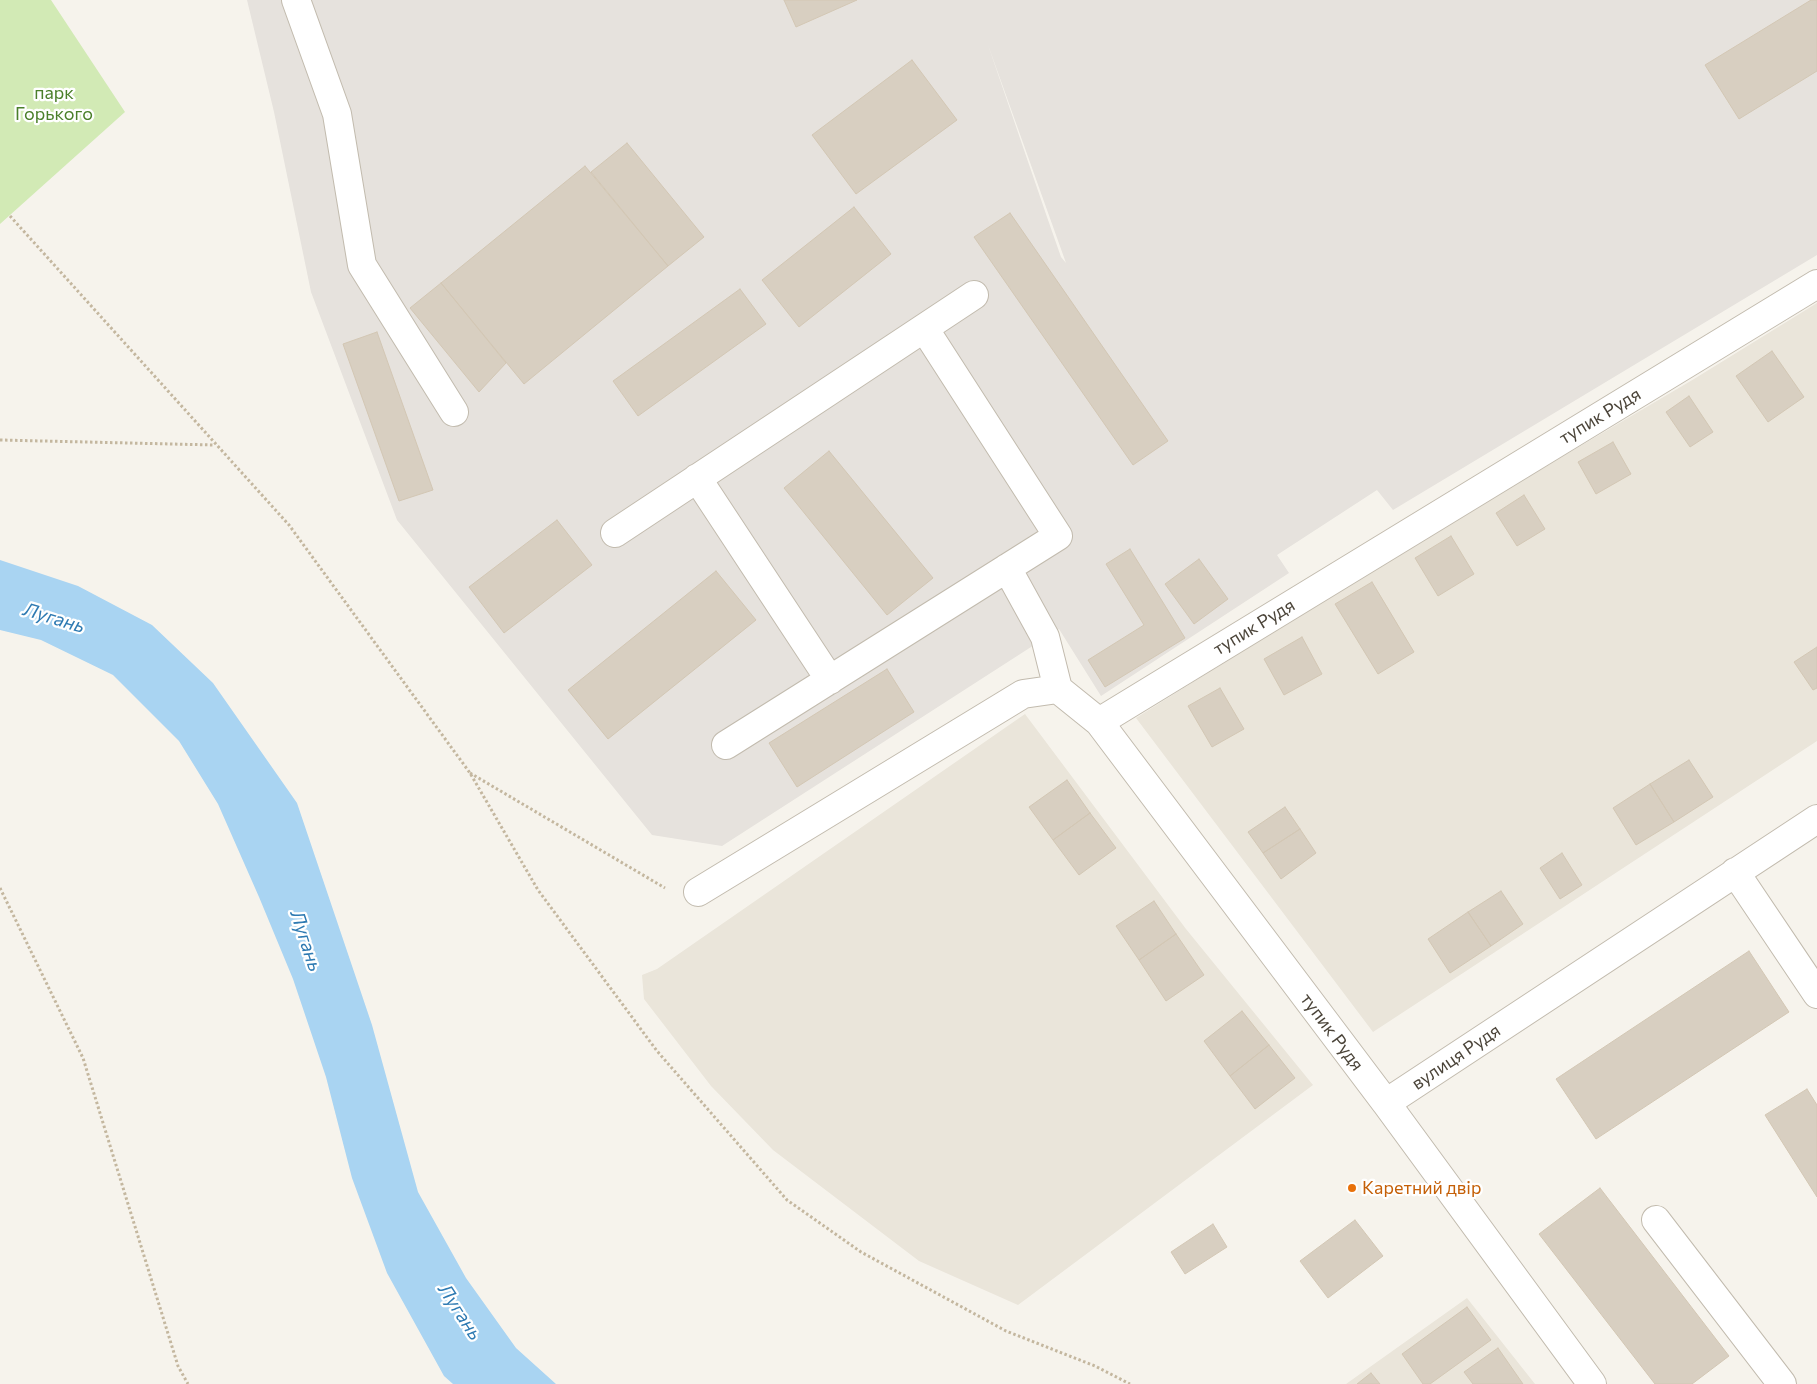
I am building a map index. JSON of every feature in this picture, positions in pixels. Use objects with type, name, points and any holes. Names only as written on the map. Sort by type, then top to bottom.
[{"type":"street","points":[[296,0],[337,114],[362,265],[454,412]]},
{"type":"street","name":"тупик Рудя","points":[[1386,1103],[1099,722],[1817,284]]},
{"type":"street","points":[[614,533],[974,295]]},
{"type":"street","points":[[726,745],[1058,536],[924,328]]},
{"type":"street","points":[[697,478],[830,680]]},
{"type":"street","points":[[1006,568],[1045,637],[1058,689],[1099,722]]},
{"type":"street","points":[[698,892],[1023,694],[1058,689]]},
{"type":"street","name":"вулиця Рудя","points":[[1386,1103],[1817,819]]},
{"type":"street","points":[[1735,872],[1817,994]]},
{"type":"street","points":[[1386,1103],[1592,1384]]},
{"type":"street","points":[[1656,1220],[1782,1384]]},
{"type":"path","points":[[10,216],[289,525],[470,773],[538,890],[656,1051],[787,1200],[861,1252],[1006,1331],[1095,1366],[1130,1384]]},
{"type":"path","points":[[0,440],[215,445]]},
{"type":"path","points":[[470,773],[671,892],[698,892]]},
{"type":"path","points":[[0,888],[83,1058],[178,1366],[188,1384]]},
{"type":"shaded area","points":[[247,0],[1817,0],[1817,255],[1393,510],[1377,490],[1277,555],[1289,573],[1101,696],[1059,629],[722,846],[652,835],[397,520],[311,292],[274,112]],"holes":[[[987,42],[1066,263],[1061,257]]]},
{"type":"shaded area","points":[[1817,303],[1817,741],[1373,1032],[1136,718],[1382,563],[1694,379]]},
{"type":"shaded area","points":[[1025,714],[1186,929],[1313,1085],[1018,1305],[919,1261],[773,1150],[711,1086],[644,999],[642,975],[657,969]]},
{"type":"shaded area","points":[[1467,1298],[1535,1384],[1346,1384]]},
{"type":"green space","name":"парк Горького","points":[[0,0],[51,0],[125,112],[0,224]]},
{"type":"water","name":"Лугань","points":[[0,560],[78,586],[152,625],[213,683],[297,803],[372,1025],[418,1192],[466,1278],[516,1348],[556,1384],[453,1384],[444,1376],[387,1273],[352,1178],[326,1077],[293,979],[218,804],[179,741],[113,675],[41,640],[0,630]]},
{"type":"building","points":[[784,0],[857,0],[796,27]]},
{"type":"building","points":[[1811,0],[1817,0],[1817,71],[1739,119],[1705,65]]},
{"type":"building","points":[[912,60],[957,120],[856,194],[812,135]]},
{"type":"building","points":[[627,143],[704,237],[668,266],[591,172]]},
{"type":"building","points":[[585,166],[668,266],[524,384],[441,283]]},
{"type":"building","points":[[854,207],[891,254],[799,327],[762,280]]},
{"type":"building","points":[[1010,213],[1168,441],[1133,465],[974,237]]},
{"type":"building","points":[[441,283],[506,363],[479,392],[410,308]]},
{"type":"building","points":[[740,289],[766,324],[638,416],[613,381]]},
{"type":"building","points":[[377,332],[433,490],[399,501],[343,344]]},
{"type":"building","points":[[1772,351],[1804,397],[1768,422],[1736,376]]},
{"type":"building","points":[[1689,396],[1713,432],[1690,447],[1666,412]]},
{"type":"building","points":[[1613,442],[1631,474],[1596,494],[1578,462]]},
{"type":"building","points":[[829,451],[933,578],[887,615],[784,488]]},
{"type":"building","points":[[1524,495],[1545,529],[1517,546],[1496,513]]},
{"type":"building","points":[[557,520],[592,565],[504,633],[469,587]]},
{"type":"building","points":[[1451,536],[1474,574],[1438,596],[1415,558]]},
{"type":"building","points":[[1130,549],[1185,638],[1105,687],[1088,660],[1144,625],[1106,564]]},
{"type":"building","points":[[1199,559],[1228,599],[1194,624],[1165,584]]},
{"type":"building","points":[[716,571],[756,620],[608,739],[568,690]]},
{"type":"building","points":[[1372,582],[1414,652],[1378,674],[1335,604]]},
{"type":"building","points":[[1302,637],[1322,674],[1284,695],[1264,659]]},
{"type":"building","points":[[1817,647],[1817,688],[1813,690],[1794,662]]},
{"type":"building","points":[[887,669],[914,712],[797,787],[769,743]]},
{"type":"building","points":[[1220,688],[1244,729],[1212,747],[1188,706]]},
{"type":"building","points":[[1689,760],[1713,797],[1674,822],[1650,784]]},
{"type":"building","points":[[1067,780],[1090,813],[1053,840],[1029,807]]},
{"type":"building","points":[[1650,784],[1674,822],[1636,845],[1613,808]]},
{"type":"building","points":[[1285,807],[1300,829],[1263,853],[1248,832]]},
{"type":"building","points":[[1090,813],[1116,848],[1079,875],[1053,840]]},
{"type":"building","points":[[1300,829],[1316,853],[1281,879],[1263,853]]},
{"type":"building","points":[[1562,853],[1582,885],[1560,899],[1540,868]]},
{"type":"building","points":[[1501,891],[1523,924],[1491,946],[1468,912]]},
{"type":"building","points":[[1154,901],[1176,934],[1139,960],[1116,926]]},
{"type":"building","points":[[1468,912],[1491,946],[1450,973],[1428,939]]},
{"type":"building","points":[[1176,934],[1204,975],[1166,1001],[1139,960]]},
{"type":"building","points":[[1749,951],[1789,1012],[1596,1139],[1556,1079]]},
{"type":"building","points":[[1242,1011],[1269,1045],[1230,1076],[1204,1041]]},
{"type":"building","points":[[1269,1045],[1295,1078],[1255,1109],[1230,1076]]},
{"type":"building","points":[[1807,1089],[1817,1105],[1817,1197],[1765,1115]]},
{"type":"building","points":[[1600,1188],[1729,1356],[1692,1384],[1655,1384],[1539,1234]]},
{"type":"building","points":[[1355,1220],[1383,1256],[1328,1298],[1300,1261]]},
{"type":"building","points":[[1213,1224],[1227,1247],[1185,1274],[1171,1252]]},
{"type":"building","points":[[1467,1307],[1491,1340],[1430,1384],[1423,1384],[1402,1354]]},
{"type":"building","points":[[1498,1348],[1523,1384],[1473,1384],[1464,1372]]},
{"type":"building","points":[[1371,1373],[1380,1384],[1357,1384]]},
{"type":"place","name":"Каретний двір","points":[[1352,1188]]}]
